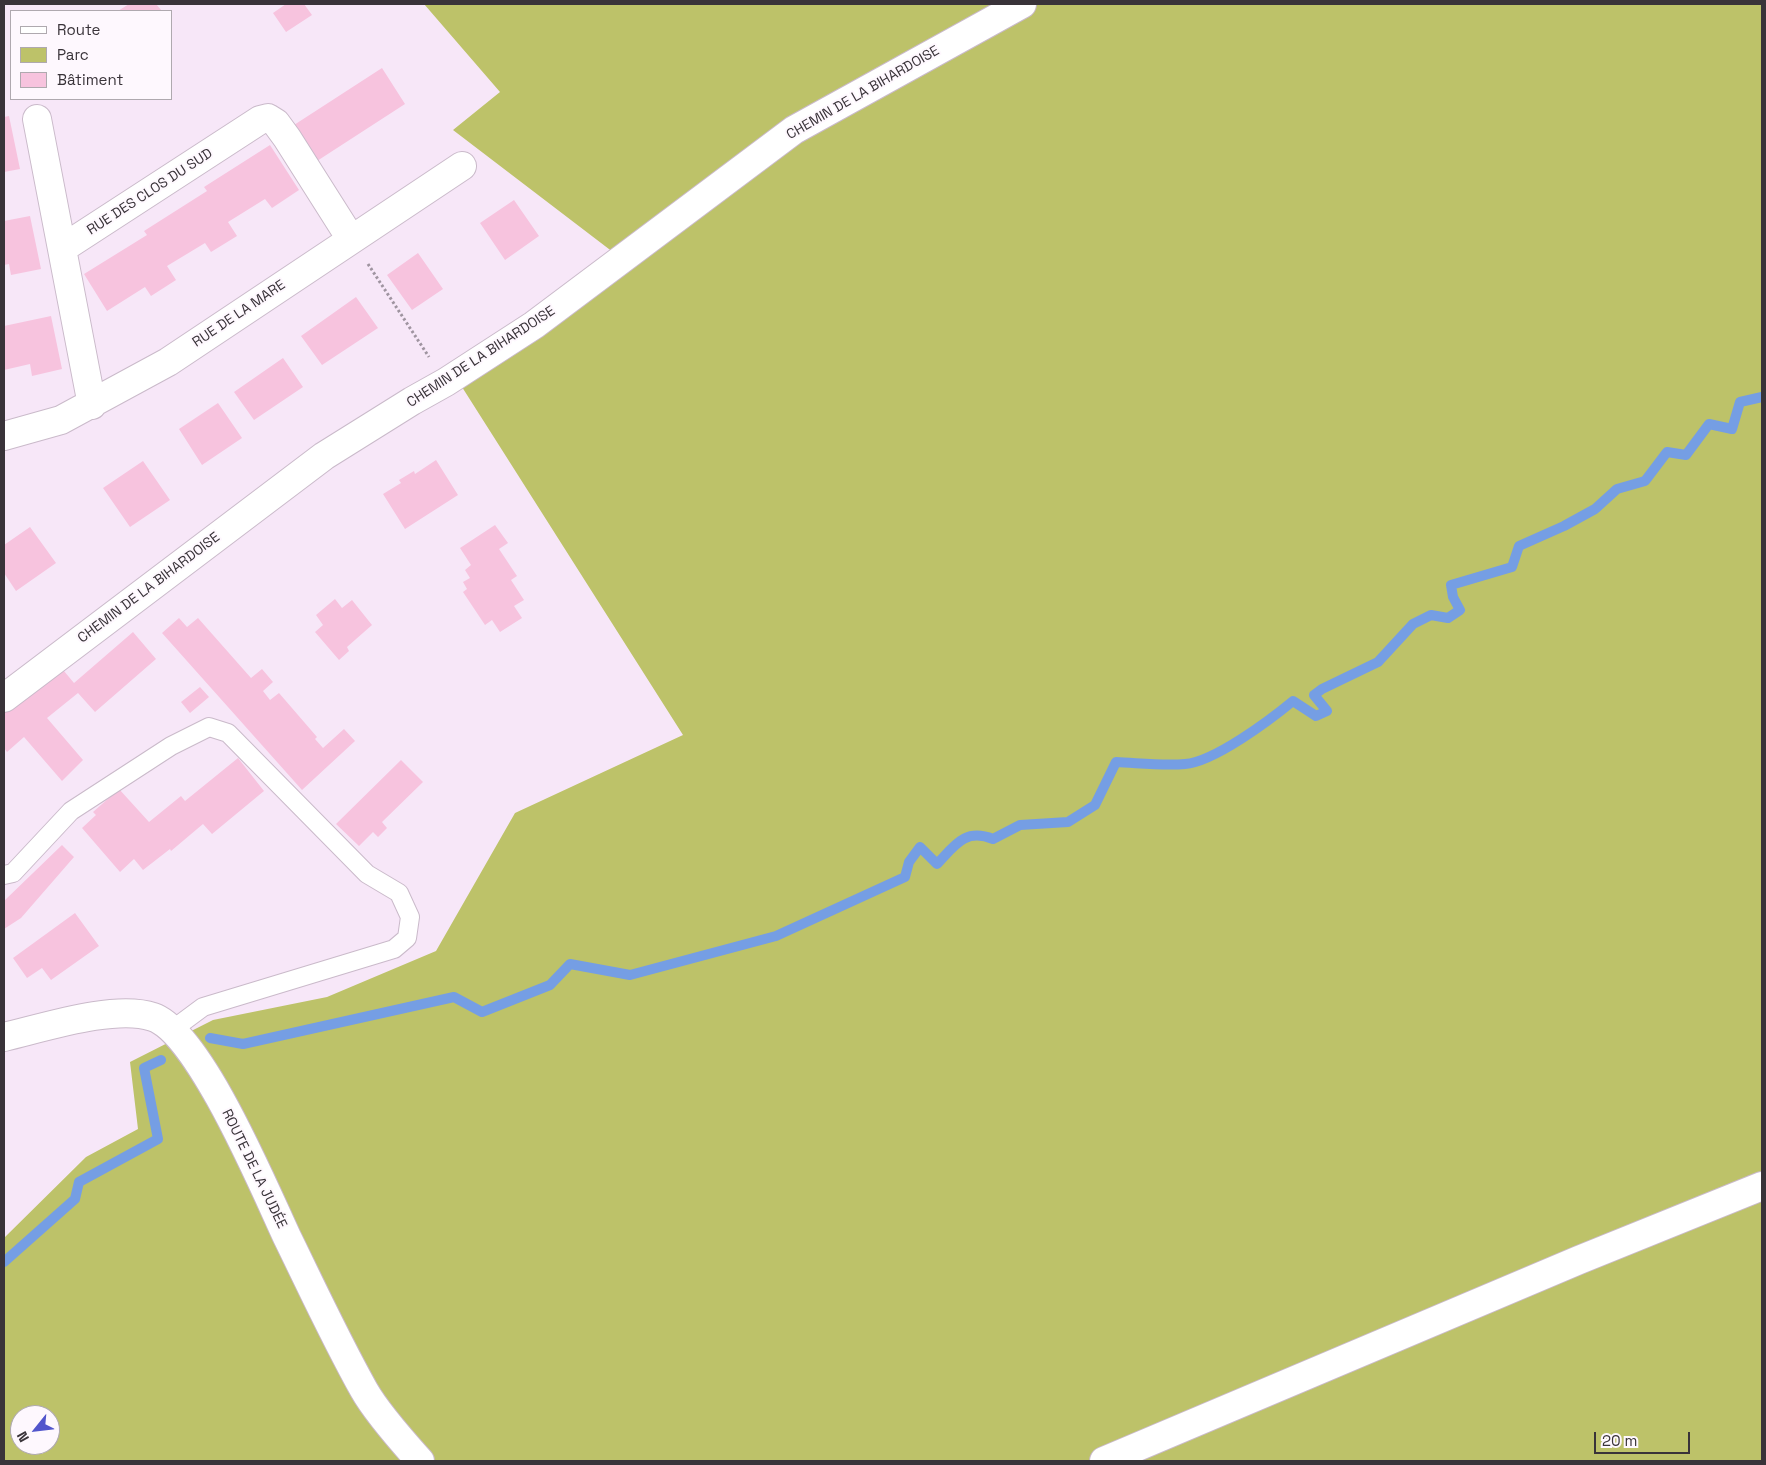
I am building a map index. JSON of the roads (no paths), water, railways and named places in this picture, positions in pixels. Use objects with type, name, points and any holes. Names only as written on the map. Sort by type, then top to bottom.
[{"type":"street","name":"CHEMIN DE LA BIHARDOISE","points":[[4,698],[324,456],[446,382],[534,325],[794,130],[1022,4]]},
{"type":"street","name":"RUE DES CLOS DU SUD","points":[[63,248],[236,135],[260,120],[268,118],[276,123],[351,239]]},
{"type":"street","points":[[37,120],[92,405]]},
{"type":"street","name":"RUE DE LA MARE","points":[[4,436],[61,420],[92,405],[168,362],[462,166]]},
{"type":"street","name":"ROUTE DE LA JUDÉE","points":[[4,1036],[72,1021],[121,1014],[151,1016],[162,1020],[172,1030],[196,1059],[224,1106],[365,1392],[401,1441],[420,1461]]},
{"type":"street","points":[[1104,1461],[1579,1260],[1762,1186]]},
{"type":"lane","points":[[7,878],[71,811],[171,746],[209,727],[228,733],[367,874],[399,893],[410,916],[406,938],[394,949],[202,1007],[172,1030]]},
{"type":"waterway","points":[[210,1038],[243,1044],[454,997],[482,1012],[550,985],[570,964],[630,975],[776,936],[905,877],[909,862],[920,847],[937,864],[955,845],[968,837],[983,836],[993,839],[1020,825],[1068,822],[1095,805],[1116,762],[1185,764],[1211,756],[1226,748],[1270,719],[1293,701],[1316,716],[1327,711],[1314,695],[1322,689],[1378,662],[1413,624],[1431,615],[1448,618],[1460,610],[1453,597],[1451,585],[1512,567],[1519,546],[1564,526],[1595,509],[1617,489],[1645,481],[1667,452],[1686,455],[1709,424],[1732,429],[1740,402],[1762,397]]},
{"type":"waterway","points":[[4,1262],[75,1199],[79,1182],[158,1139],[144,1068],[161,1060]]}]
